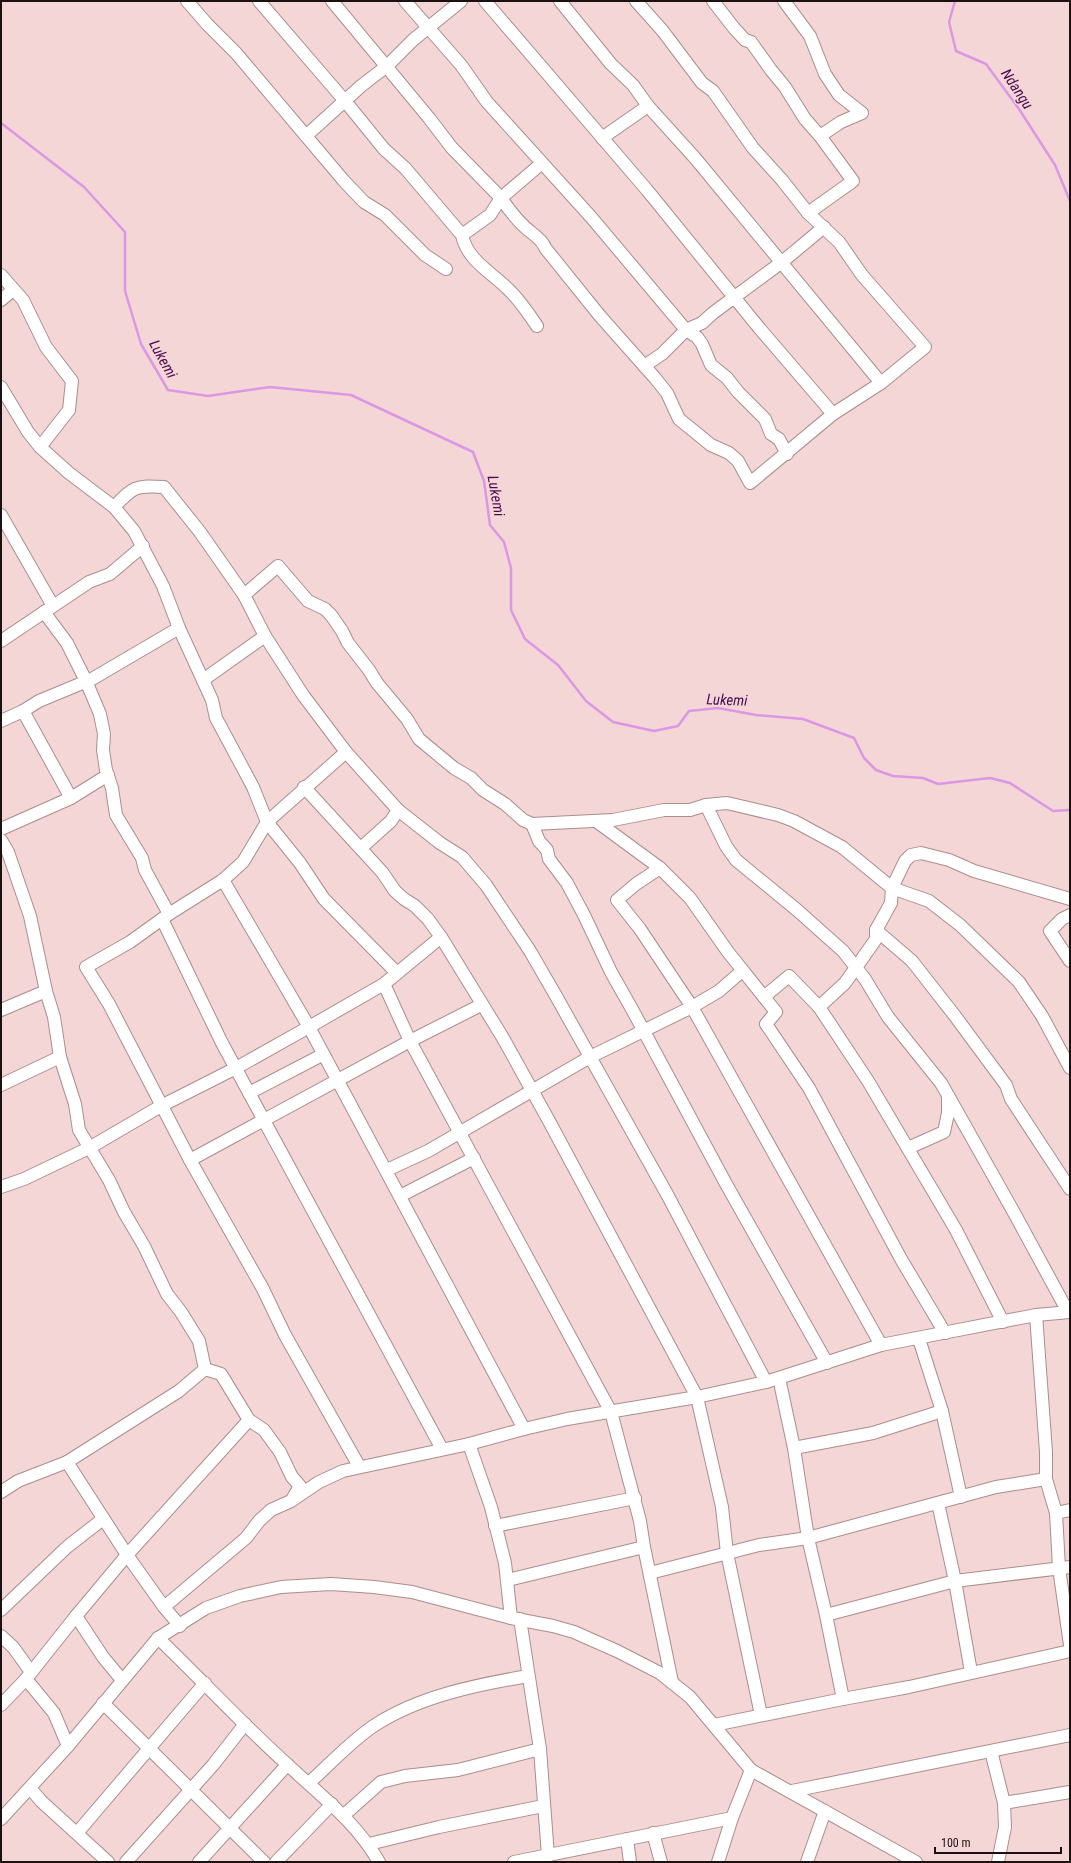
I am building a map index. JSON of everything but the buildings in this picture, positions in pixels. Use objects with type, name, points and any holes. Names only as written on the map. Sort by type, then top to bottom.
[{"type":"street","points":[[187,1],[207,24],[236,53],[344,182],[364,202],[385,215],[425,255],[446,268]]},
{"type":"street","points":[[259,1],[384,149],[405,168],[462,235],[466,248],[475,260],[511,292],[537,326]]},
{"type":"street","points":[[332,1],[387,66],[452,148],[501,198],[507,207],[532,233],[540,238],[546,249],[600,316],[666,393],[678,420],[711,445],[729,453],[738,461],[750,483],[788,454],[833,414],[880,382],[925,347],[862,275],[839,242],[808,213],[782,180],[753,148],[713,92],[702,82],[662,30],[636,1]]},
{"type":"street","points":[[405,1],[461,65],[487,102],[542,163],[686,330],[697,337],[702,344],[711,365],[728,378],[738,392],[765,419],[771,434],[779,438],[788,454]]},
{"type":"street","points":[[306,135],[361,86],[387,66],[413,40],[462,1]]},
{"type":"street","points":[[485,1],[602,138],[807,386],[833,414]]},
{"type":"street","points":[[560,1],[611,64],[633,85],[648,106],[695,158],[880,382]]},
{"type":"street","points":[[713,1],[745,40],[751,42],[785,87],[805,119],[820,136],[853,181],[808,213]]},
{"type":"street","points":[[784,1],[810,36],[825,74],[839,94],[862,113],[841,122],[820,136]]},
{"type":"street","points":[[602,138],[648,106]]},
{"type":"street","points":[[462,235],[490,215],[501,198],[542,163]]},
{"type":"street","points":[[644,366],[662,354],[686,330],[702,323],[712,312],[782,262],[824,227]]},
{"type":"street","points":[[1,274],[23,300],[46,347],[72,381],[69,410],[40,447]]},
{"type":"street","points":[[1,300],[13,290]]},
{"type":"street","points":[[1,386],[28,432],[40,447],[69,473],[114,507],[134,531],[163,586],[179,628],[212,700],[216,718],[253,787],[267,822],[304,868],[324,899],[397,973]]},
{"type":"street","points":[[114,507],[131,490],[145,486],[164,488],[200,532],[244,595],[265,636],[303,695],[346,752],[398,810],[440,843],[462,857],[486,885],[530,951],[668,1196],[766,1382]]},
{"type":"street","points":[[1,515],[86,681],[100,714],[104,734],[103,750],[112,788],[116,815],[142,858],[145,870],[222,1043],[442,1449]]},
{"type":"street","points":[[2,639],[89,582],[110,574],[143,546]]},
{"type":"street","points":[[244,595],[278,566],[308,602],[325,609],[331,615],[348,643],[377,683],[407,719],[420,739],[454,768],[471,778],[482,790],[505,804],[524,820],[532,824],[613,820],[664,810],[690,810],[706,804],[727,803],[778,815],[794,821],[842,847],[892,888],[929,901],[960,926],[1019,982],[1042,1016],[1070,1068]]},
{"type":"street","points":[[1,721],[23,711],[39,701],[86,681],[179,628]]},
{"type":"street","points":[[203,680],[265,636]]},
{"type":"street","points":[[23,711],[71,798]]},
{"type":"street","points":[[346,752],[304,787],[267,822],[243,862],[223,880],[165,916],[130,942],[86,967],[112,1011],[190,1160],[262,1289],[285,1335],[359,1466]]},
{"type":"street","points":[[1,829],[71,798],[108,775]]},
{"type":"street","points":[[304,787],[382,872],[395,892],[415,906],[428,919],[441,937],[481,1005],[503,1038],[697,1397],[722,1507],[728,1553],[761,1715]]},
{"type":"street","points":[[164,1607],[246,1538],[259,1521],[271,1510],[291,1501],[337,1474],[359,1466],[469,1444],[567,1419],[697,1397],[766,1382],[881,1345],[919,1340],[944,1333],[1036,1315],[1069,1312],[1012,1209],[948,1099],[941,1083],[888,1016],[856,967],[843,951],[802,914],[736,860],[726,846],[706,804]]},
{"type":"street","points":[[361,848],[391,821],[398,810]]},
{"type":"street","points":[[596,821],[660,868],[690,898],[742,971],[776,1012],[766,1024],[809,1088],[901,1259],[944,1333]]},
{"type":"street","points":[[532,824],[539,841],[547,850],[549,859],[567,883],[584,915],[610,972],[725,1182],[827,1363]]},
{"type":"street","points":[[1,840],[8,852],[30,916],[46,991],[54,1016],[60,1057],[75,1104],[79,1130],[109,1180],[124,1212],[144,1246],[167,1294],[181,1312],[199,1341],[206,1369]]},
{"type":"street","points":[[819,1007],[845,983],[876,939],[876,930],[891,903],[892,888],[905,861],[911,855],[921,853],[1070,899]]},
{"type":"street","points":[[660,868],[636,884],[617,900],[640,929],[692,1007],[881,1345]]},
{"type":"street","points":[[223,880],[309,1027],[322,1056],[387,1170],[524,1429]]},
{"type":"street","points":[[1070,915],[1062,919],[1050,931],[1070,961]]},
{"type":"street","points":[[876,930],[912,961],[956,1016],[1006,1085],[1011,1099],[1070,1189]]},
{"type":"street","points":[[1,1187],[24,1179],[89,1148],[162,1106],[236,1068],[309,1027],[384,984],[441,937]]},
{"type":"street","points":[[387,1170],[428,1151],[590,1058],[692,1007],[719,991],[742,971]]},
{"type":"street","points":[[764,997],[789,976],[819,1007],[908,1148],[956,1230],[1003,1322]]},
{"type":"street","points":[[384,984],[410,1041],[611,1412],[635,1498],[672,1682]]},
{"type":"street","points":[[1,1010],[46,991]]},
{"type":"street","points":[[190,1160],[410,1041],[481,1005]]},
{"type":"street","points":[[249,1093],[322,1056]]},
{"type":"street","points":[[1,1085],[60,1057]]},
{"type":"street","points":[[908,1148],[944,1132],[948,1113],[948,1099]]},
{"type":"street","points":[[400,1196],[474,1158]]},
{"type":"street","points":[[1036,1315],[1046,1444],[1046,1479],[1056,1513],[1064,1568],[1070,1645]]},
{"type":"street","points":[[919,1340],[942,1411],[961,1497]]},
{"type":"street","points":[[206,1369],[221,1374],[249,1420],[264,1430],[280,1452],[292,1477],[300,1486],[291,1501]]},
{"type":"street","points":[[1,1492],[18,1481],[67,1462],[179,1392],[206,1369]]},
{"type":"street","points":[[779,1378],[794,1448],[808,1538],[826,1615],[843,1699]]},
{"type":"street","points":[[794,1448],[873,1433],[942,1411]]},
{"type":"street","points":[[1,1705],[28,1676],[76,1616],[128,1555],[249,1420]]},
{"type":"street","points":[[469,1444],[491,1507],[505,1563],[528,1676],[540,1749],[548,1856]]},
{"type":"street","points":[[67,1462],[103,1519],[115,1534],[164,1607],[180,1626]]},
{"type":"street","points":[[650,1573],[759,1545],[808,1538],[996,1487],[1046,1479]]},
{"type":"street","points":[[495,1526],[635,1498]]},
{"type":"street","points":[[938,1503],[955,1581],[971,1672]]},
{"type":"street","points":[[1056,1513],[1070,1510]]},
{"type":"street","points":[[1,1610],[67,1547],[103,1519]]},
{"type":"street","points":[[508,1580],[644,1547]]},
{"type":"street","points":[[826,1615],[955,1581],[1064,1568]]},
{"type":"street","points":[[3,1813],[26,1789],[30,1788],[68,1746],[158,1638],[180,1626],[206,1608],[240,1596],[281,1587],[331,1584],[374,1587],[412,1592],[516,1619],[553,1626],[574,1632],[617,1651],[660,1673],[690,1697],[751,1770],[792,1791],[913,1861]]},
{"type":"street","points":[[76,1616],[103,1657],[122,1680]]},
{"type":"street","points":[[1,1636],[13,1647],[28,1676],[54,1713],[68,1746]]},
{"type":"street","points":[[158,1638],[245,1724],[344,1816],[369,1844],[379,1862]]},
{"type":"street","points":[[714,1725],[909,1687],[1070,1651]]},
{"type":"street","points":[[309,1783],[374,1726],[390,1716],[425,1700],[496,1682],[528,1676]]},
{"type":"street","points":[[77,1833],[205,1683]]},
{"type":"street","points":[[103,1703],[264,1862]]},
{"type":"street","points":[[126,1862],[213,1765],[245,1724]]},
{"type":"street","points":[[792,1791],[1070,1735]]},
{"type":"street","points":[[344,1816],[381,1782],[405,1776],[458,1770],[540,1749]]},
{"type":"street","points":[[991,1751],[1004,1803],[1006,1827],[998,1862]]},
{"type":"street","points":[[199,1862],[288,1765]]},
{"type":"street","points":[[718,1862],[732,1818],[751,1770]]},
{"type":"street","points":[[30,1788],[41,1801],[108,1862]]},
{"type":"street","points":[[1004,1803],[1070,1792]]},
{"type":"street","points":[[276,1862],[332,1804]]},
{"type":"street","points":[[369,1844],[440,1827],[544,1806]]},
{"type":"street","points":[[807,1862],[825,1810]]},
{"type":"street","points":[[514,1862],[548,1856],[563,1857],[653,1833],[732,1818]]},
{"type":"street","points":[[653,1833],[661,1862]]},
{"type":"street","points":[[627,1839],[630,1862]]},
{"type":"waterway","name":"Ndangu","points":[[955,1],[949,22],[956,51],[986,64],[1019,109],[1055,165],[1070,201]]},
{"type":"waterway","name":"Lukemi","points":[[1,123],[84,187],[125,232],[125,291],[141,344],[168,390],[208,396],[270,387],[351,395],[473,452],[484,481],[490,525],[504,542],[511,568],[511,610],[525,639],[558,665],[586,701],[613,722],[654,731],[678,726],[689,711],[718,708],[756,715],[803,719],[854,738],[864,758],[876,770],[893,776],[923,778],[938,784],[990,778],[1010,783],[1053,811],[1070,810]]}]
